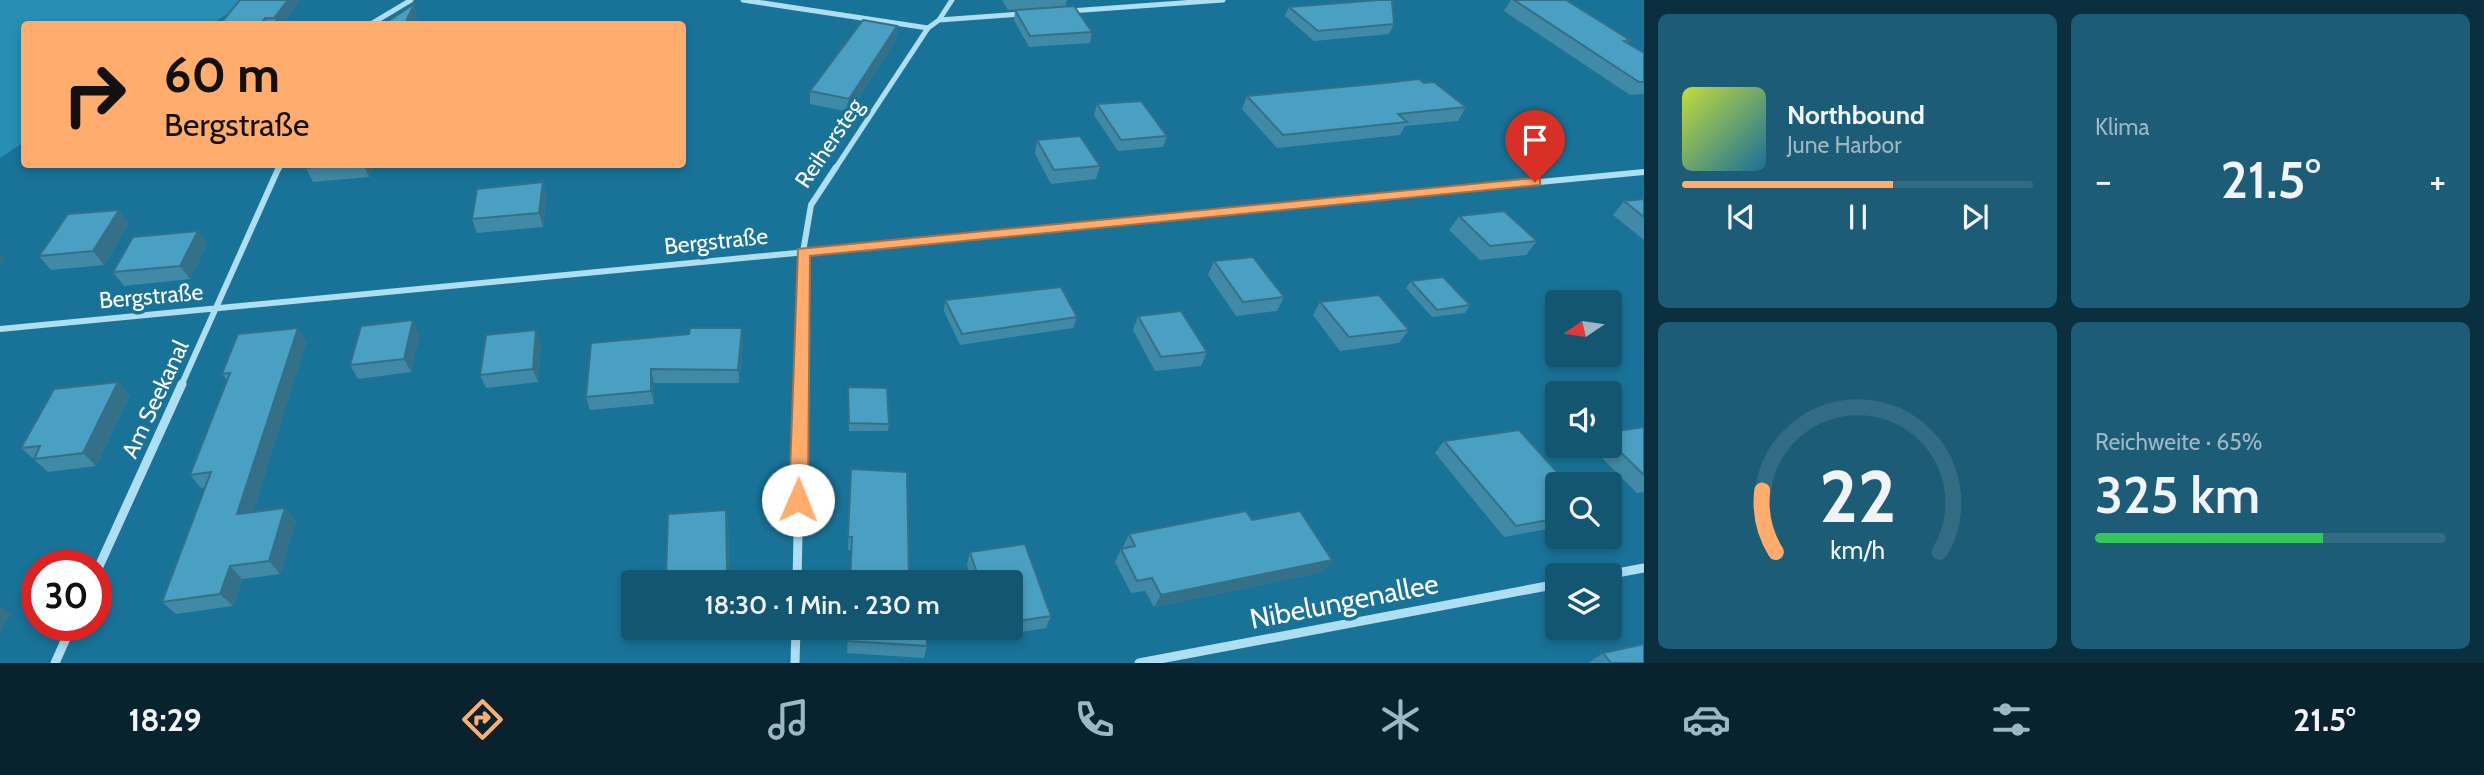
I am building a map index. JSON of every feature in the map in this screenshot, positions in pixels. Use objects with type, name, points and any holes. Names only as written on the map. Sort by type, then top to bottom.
[{"type":"street","points":[[376,21],[411,0]]},
{"type":"street","points":[[743,0],[928,28]]},
{"type":"street","name":"Reihersteg","points":[[797,570],[803,252],[811,205],[928,28],[939,20],[952,0]]},
{"type":"street","points":[[1060,11],[1223,0]]},
{"type":"street","points":[[939,20],[1034,13]]},
{"type":"street","name":"Am Seekanal","points":[[107,550],[218,309],[279,168]]},
{"type":"street","name":"Bergstraße","points":[[0,329],[1644,172]]},
{"type":"street","points":[[1622,572],[1644,568]]},
{"type":"street","name":"Nibelungenallee","points":[[1139,663],[1545,586]]},
{"type":"street","points":[[795,663],[796,640]]},
{"type":"street","points":[[55,663],[65,641]]},
{"type":"shaded area","points":[[0,0],[250,0],[216,21],[21,21],[21,144],[0,158]]},
{"type":"building","points":[[240,0],[288,0],[274,18],[265,18],[263,21],[222,21]]},
{"type":"building","points":[[1392,0],[1394,24],[1318,31],[1289,7]]},
{"type":"building","points":[[1514,0],[1566,0],[1630,40],[1624,41],[1644,53],[1644,82],[1639,82]]},
{"type":"building","points":[[414,4],[406,21],[388,21]]},
{"type":"building","points":[[1074,6],[1092,32],[1030,36],[1015,10]]},
{"type":"building","points":[[863,20],[897,26],[849,99],[810,91]]},
{"type":"building","points":[[1419,79],[1424,83],[1434,82],[1466,107],[1398,114],[1407,122],[1283,135],[1247,96],[1384,83]]},
{"type":"building","points":[[1141,101],[1167,136],[1121,140],[1097,104]]},
{"type":"building","points":[[1080,136],[1100,166],[1054,170],[1037,140]]},
{"type":"building","points":[[543,182],[539,213],[472,219],[477,189]]},
{"type":"building","points":[[1644,199],[1644,217],[1624,201]]},
{"type":"building","points":[[119,210],[93,251],[39,256],[68,214]]},
{"type":"building","points":[[1504,211],[1537,241],[1490,246],[1459,216]]},
{"type":"building","points":[[198,231],[180,266],[113,272],[133,237]]},
{"type":"building","points":[[1253,257],[1284,297],[1243,302],[1214,261]]},
{"type":"building","points":[[1443,277],[1470,305],[1437,310],[1411,281]]},
{"type":"building","points":[[1061,287],[1077,317],[962,334],[945,300]]},
{"type":"building","points":[[1379,295],[1409,330],[1349,337],[1320,302]]},
{"type":"building","points":[[1181,311],[1207,352],[1161,357],[1138,316]]},
{"type":"building","points":[[413,320],[404,359],[350,365],[361,326]]},
{"type":"building","points":[[298,328],[237,514],[285,508],[269,561],[230,566],[220,594],[162,602],[211,472],[190,475],[230,373],[222,374],[238,334]]},
{"type":"building","points":[[690,328],[742,328],[738,370],[651,369],[651,391],[586,397],[591,343],[689,334]]},
{"type":"building","points":[[536,330],[533,369],[480,375],[486,335]]},
{"type":"building","points":[[118,382],[83,453],[34,459],[40,446],[21,448],[54,389]]},
{"type":"building","points":[[848,387],[887,388],[889,424],[849,423]]},
{"type":"building","points":[[1644,427],[1644,475],[1622,454],[1622,430]]},
{"type":"building","points":[[1519,430],[1557,472],[1545,472],[1545,520],[1516,526],[1444,441]]},
{"type":"building","points":[[851,469],[907,472],[909,570],[851,570],[852,537],[848,537]]},
{"type":"building","points":[[726,510],[727,570],[666,570],[668,514]]},
{"type":"building","points":[[1246,511],[1252,520],[1300,511],[1332,560],[1161,595],[1152,578],[1137,581],[1121,549],[1135,546],[1129,534]]},
{"type":"building","points":[[1025,544],[1051,616],[1023,620],[1023,570],[976,570],[970,552]]},
{"type":"building","points":[[927,640],[927,646],[847,641]]},
{"type":"building","points":[[1644,644],[1644,663],[1611,663],[1603,653]]},
{"type":"route","points":[[798,500],[803,252],[1535,182]]}]
